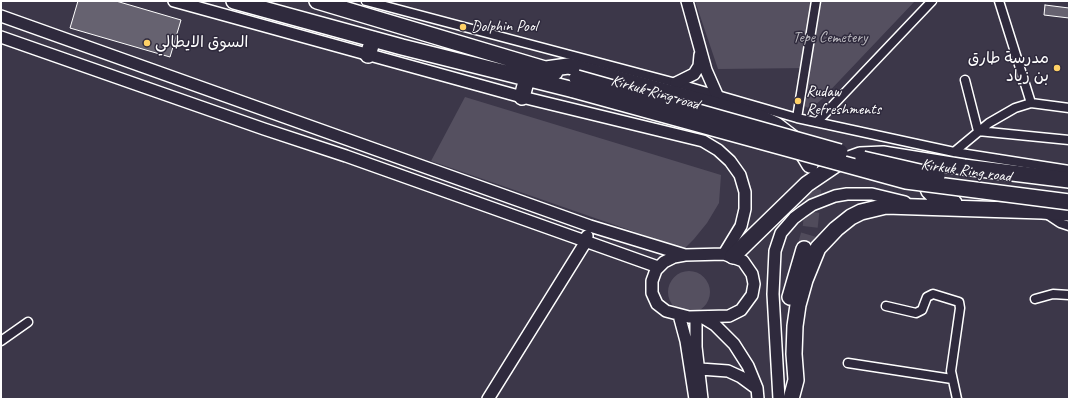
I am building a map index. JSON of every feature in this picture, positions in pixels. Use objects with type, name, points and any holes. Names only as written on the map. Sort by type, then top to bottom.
[{"type":"highway","name":"Kirkuk Ring road","points":[[234,1],[373,40],[527,78],[575,84],[866,160],[938,176],[1069,192]]},
{"type":"highway","name":"Kirkuk Ring road","points":[[317,1],[546,69],[575,84],[906,181],[1069,202]]},
{"type":"highway","points":[[368,55],[373,40]]},
{"type":"highway","points":[[546,69],[568,66],[574,67],[752,115],[776,125],[794,139],[810,165]]},
{"type":"highway","points":[[522,97],[527,78]]},
{"type":"highway","points":[[729,255],[802,189],[828,169],[849,158],[872,154],[883,154],[964,167]]},
{"type":"highway","points":[[988,209],[936,198],[929,192],[927,181],[935,172],[945,169],[992,165],[1069,180]]},
{"type":"highway","points":[[792,399],[796,380],[794,342],[798,305],[810,266],[818,248],[840,225],[861,212],[886,206],[1042,210],[1069,213]]},
{"type":"highway","points":[[781,399],[785,383],[786,325],[788,308],[804,249]]},
{"type":"main road","points":[[174,1],[522,97],[703,142],[718,150],[730,161],[740,176],[745,192],[746,209],[741,226],[729,255]]},
{"type":"main road","points":[[687,1],[700,50],[708,75],[717,95]]},
{"type":"main road","points":[[1,16],[590,226],[685,255]]},
{"type":"main road","points":[[1,37],[257,127],[346,156],[658,267]]},
{"type":"main road","points":[[676,83],[690,78],[697,70],[700,50]]},
{"type":"main road","points":[[781,399],[773,294],[774,261],[778,242],[790,221],[812,205],[835,196],[860,193],[872,194],[927,207]]},
{"type":"main road","points":[[488,399],[585,242],[590,226]]},
{"type":"main road","points":[[685,255],[729,255],[747,265],[752,274],[754,284],[752,295],[745,306],[735,314],[699,317],[680,315],[662,308],[654,299],[652,281],[658,267],[669,259],[685,255]]},
{"type":"main road","points":[[752,295],[773,294]]},
{"type":"main road","points":[[680,315],[686,341],[694,399]]},
{"type":"main road","points":[[699,317],[696,347],[700,369],[702,399]]},
{"type":"main road","points":[[699,317],[715,326],[734,344],[748,366],[758,394]]},
{"type":"main road","points":[[700,369],[728,371],[741,377],[758,394]]},
{"type":"street","points":[[366,1],[676,83],[797,118],[954,152],[992,165],[1069,170]]},
{"type":"street","points":[[797,118],[816,1]]},
{"type":"street","points":[[817,122],[932,1]]},
{"type":"street","points":[[999,1],[1031,103]]},
{"type":"street","points":[[965,80],[978,131]]},
{"type":"street","points":[[954,152],[978,131],[1002,114],[1031,103],[1069,108]]},
{"type":"street","points":[[978,131],[1069,140]]},
{"type":"street","points":[[1042,210],[1056,221],[1069,226]]},
{"type":"street","points":[[886,306],[916,313],[922,310],[927,297],[933,294],[959,302],[960,308],[951,371],[957,399]]},
{"type":"street","points":[[1035,299],[1053,294],[1069,295]]},
{"type":"street","points":[[1,341],[28,322]]},
{"type":"street","points":[[848,363],[952,379]]},
{"type":"green space","name":"Tepe Cemetery","points":[[695,1],[915,1],[822,99],[814,106],[808,108],[803,105],[808,68],[718,69]]},
{"type":"green space","points":[[465,97],[721,175],[719,203],[707,223],[684,249],[431,161]]},
{"type":"green space","points":[[685,271],[693,271],[704,277],[710,288],[710,296],[704,307],[693,313],[685,313],[674,307],[668,296],[668,288],[674,277]]},
{"type":"building","name":"السوق الايطالي","points":[[78,1],[116,1],[181,20],[170,57],[70,28]]},
{"type":"building","points":[[1045,5],[1069,8],[1069,18],[1044,15]]},
{"type":"tunnel","points":[[804,249],[810,229],[813,201],[814,186],[811,168]]},
{"type":"place","name":"Dolphin Pool","points":[[463,27]]},
{"type":"place","name":"السوق الايطالي","points":[[147,43]]},
{"type":"place","name":"مدرسة طارق بن زياد","points":[[1057,68]]},
{"type":"place","name":"Rudaw Refreshments","points":[[798,101]]}]
